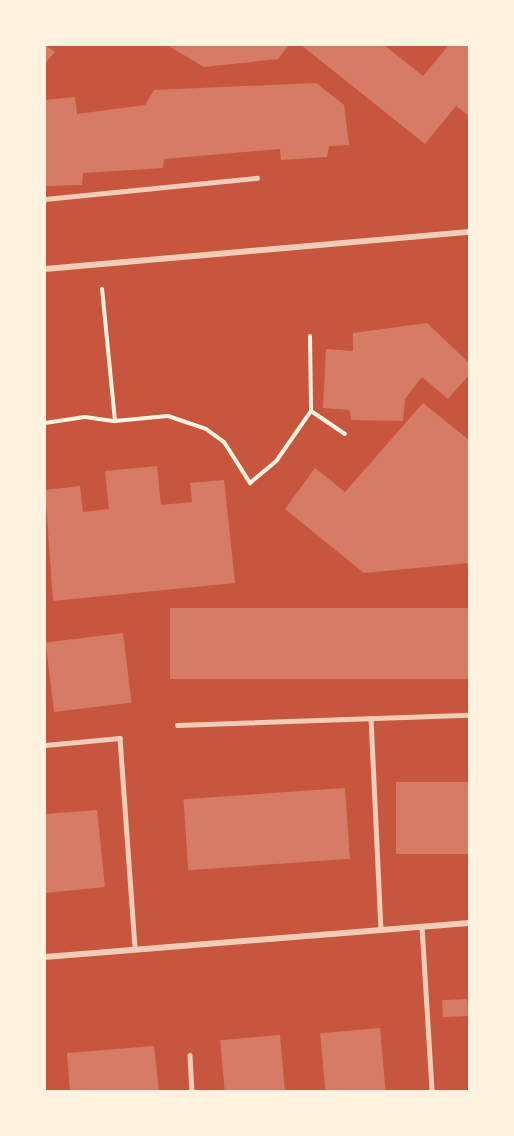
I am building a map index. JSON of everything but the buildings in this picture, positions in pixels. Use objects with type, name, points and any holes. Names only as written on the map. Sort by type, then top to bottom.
[{"type":"street","points":[[45,269],[469,232]]},
{"type":"street","points":[[45,957],[135,947],[469,923]]},
{"type":"lane","points":[[45,199],[257,178]]},
{"type":"lane","points":[[177,725],[469,715]]},
{"type":"lane","points":[[371,718],[381,929]]},
{"type":"lane","points":[[45,745],[120,738],[135,947]]},
{"type":"lane","points":[[422,926],[432,1091]]},
{"type":"lane","points":[[190,1055],[192,1091]]},
{"type":"path","points":[[100,264],[115,421]]},
{"type":"path","points":[[45,423],[86,417],[115,421],[168,416],[206,429],[224,441],[250,483],[277,460],[311,411],[310,336]]},
{"type":"path","points":[[311,411],[345,434]]}]
